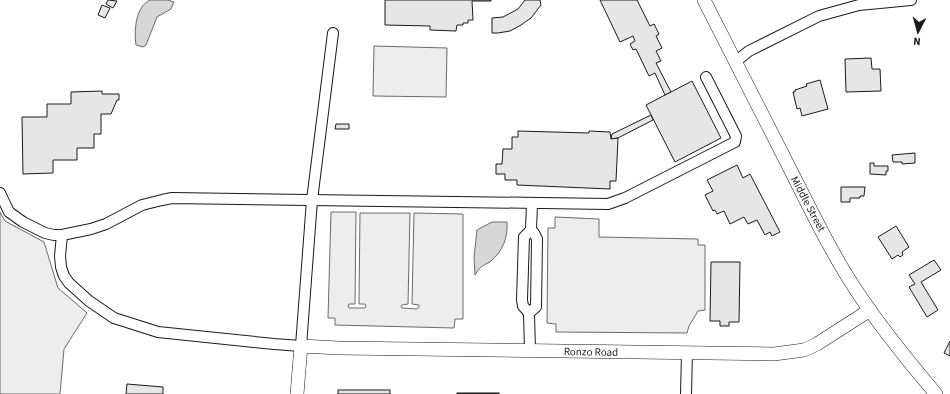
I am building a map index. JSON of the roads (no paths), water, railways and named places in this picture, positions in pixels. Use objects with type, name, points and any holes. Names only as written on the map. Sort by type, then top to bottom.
[{"type":"main road","name":"Middle Street","points":[[704,0],[821,230],[847,275],[870,310],[936,394]]},
{"type":"main road","name":"Ronzo Road","points":[[301,346],[328,348],[774,354],[804,350],[831,336],[870,310]]},
{"type":"main road","points":[[297,394],[301,346]]},
{"type":"street","points":[[735,62],[749,51],[819,16],[859,5],[911,0]]},
{"type":"street","points":[[62,234],[60,256],[64,276],[89,301],[114,318],[158,332],[301,346],[312,200],[333,33]]},
{"type":"street","points":[[0,193],[9,212],[23,222],[45,233],[62,234],[91,229],[106,224],[142,206],[167,199],[193,198],[608,204],[625,198],[735,142],[736,136],[706,77]]},
{"type":"street","points":[[529,313],[536,307],[537,292],[537,239],[531,230],[532,203]]},
{"type":"street","points":[[530,351],[529,313],[523,306],[522,300],[524,237],[531,230]]},
{"type":"street","points":[[686,394],[687,353]]}]
